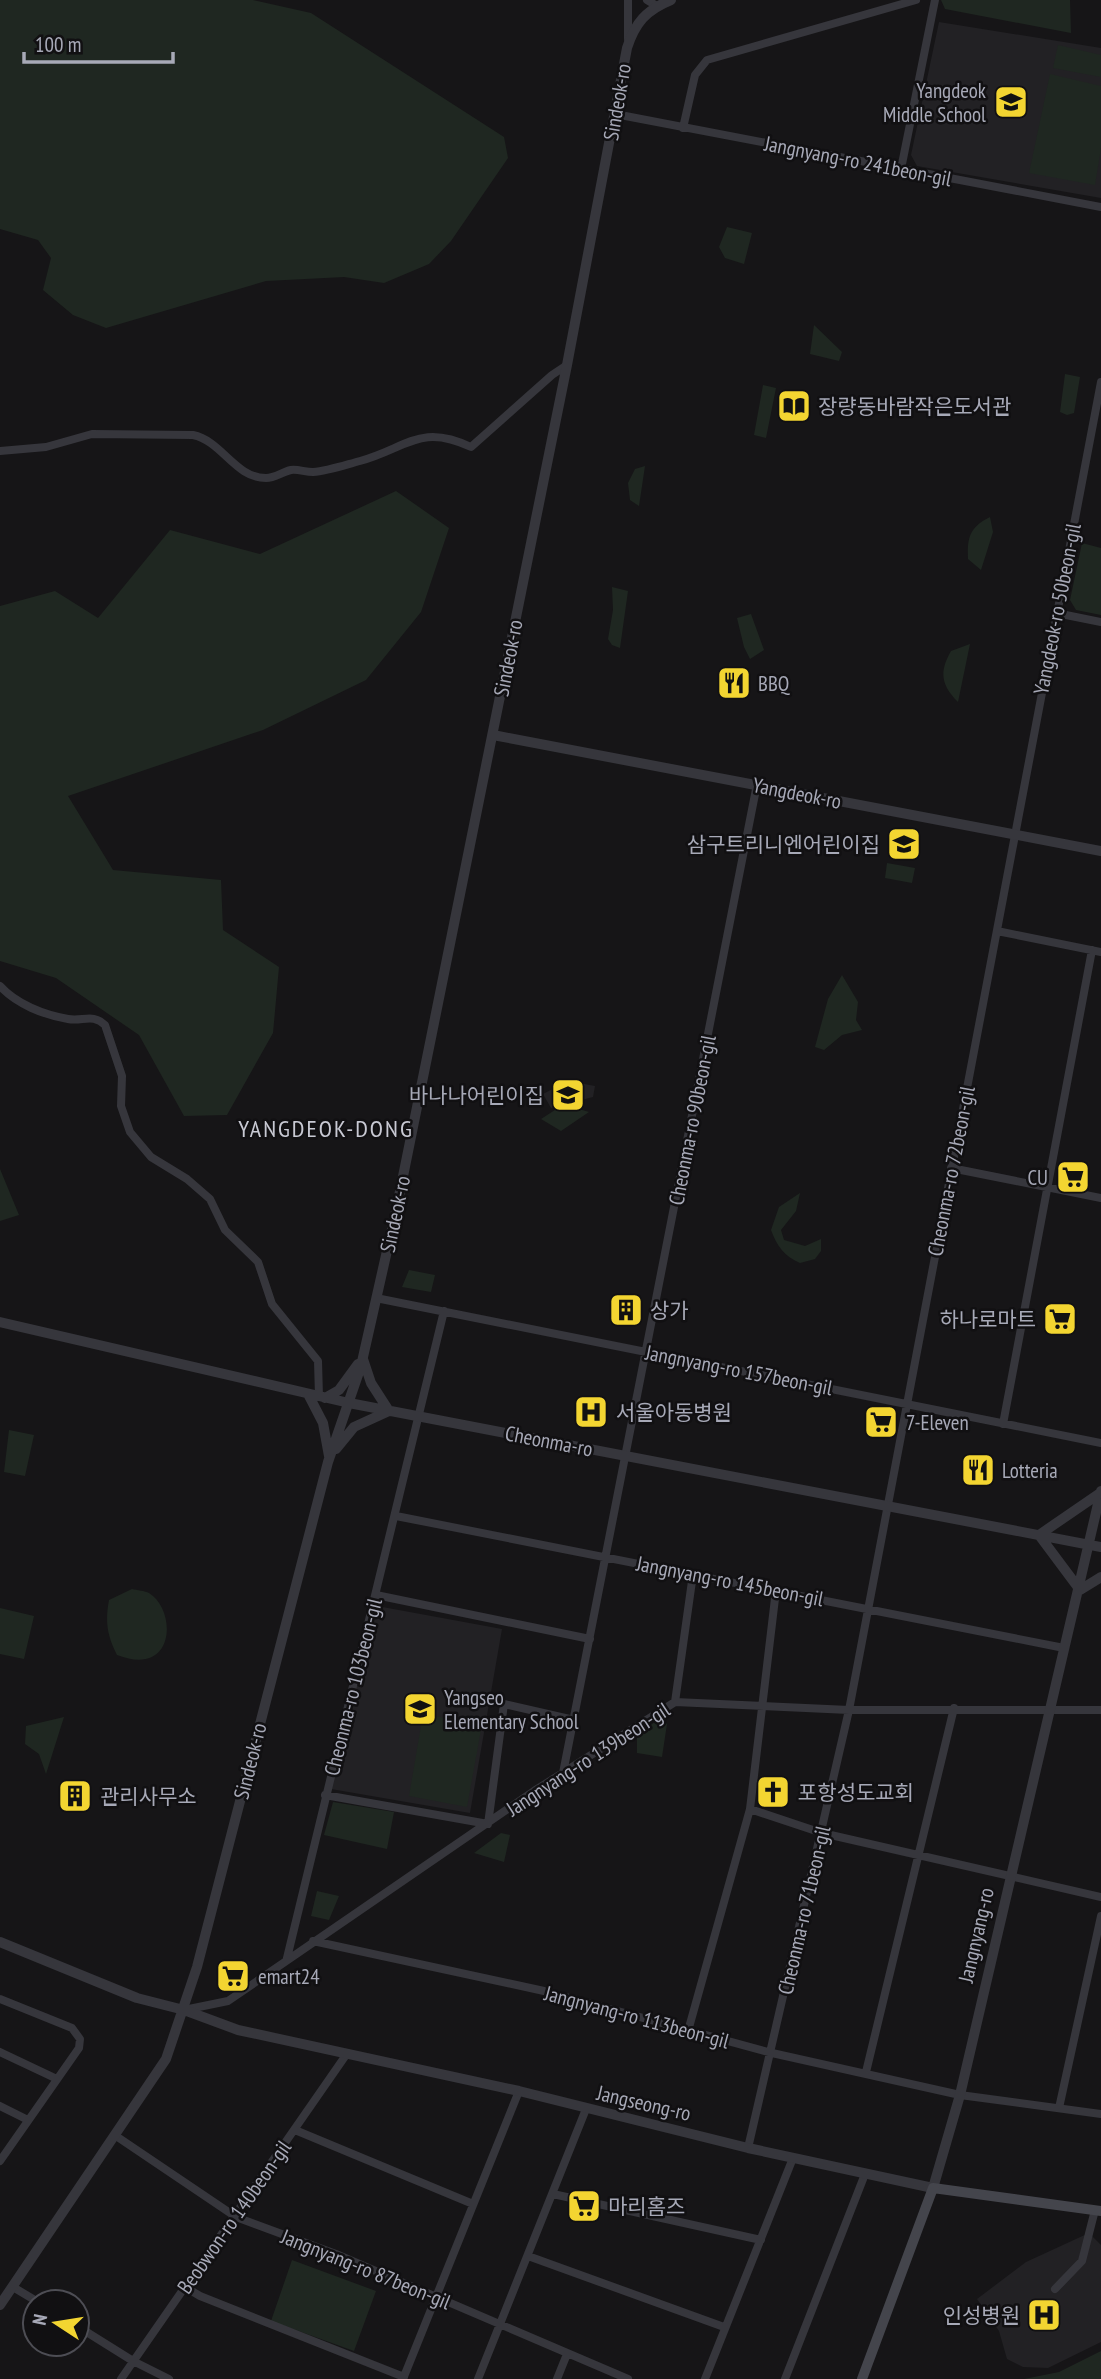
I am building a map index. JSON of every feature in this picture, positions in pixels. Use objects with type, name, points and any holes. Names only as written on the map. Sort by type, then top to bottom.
[{"type":"main road","name":"Jangseong-ro","points":[[933,2188],[1098,2211]]},
{"type":"main road","name":"Jangnyang-ro","points":[[862,2379],[933,2188]]},
{"type":"street","points":[[627,48],[630,18],[628,0]]},
{"type":"street","name":"Sindeok-ro","points":[[0,2305],[166,2059],[184,2010],[330,1458],[363,1358],[493,735],[627,48],[639,20],[652,3],[671,0]]},
{"type":"street","points":[[683,128],[695,75],[707,60],[916,0]]},
{"type":"street","points":[[901,169],[935,0]]},
{"type":"street","name":"Jangnyang-ro 241beon-gil","points":[[615,114],[1101,207]]},
{"type":"street","points":[[0,451],[46,447],[92,434],[193,435],[206,439],[237,466],[257,477],[271,478],[294,470],[314,471],[363,460],[421,436],[446,437],[471,447],[552,375],[567,365]]},
{"type":"street","name":"Yangdeok-ro 50beon-gil","points":[[1016,836],[1101,382]]},
{"type":"street","points":[[1056,613],[1101,622]]},
{"type":"street","name":"Yangdeok-ro","points":[[493,735],[1101,851]]},
{"type":"street","name":"Cheonma-ro 90beon-gil","points":[[563,1773],[757,785]]},
{"type":"street","name":"Cheonma-ro 72beon-gil","points":[[887,1505],[1016,836]]},
{"type":"street","points":[[997,931],[1096,951],[1003,1424]]},
{"type":"street","points":[[0,986],[13,999],[45,1013],[70,1020],[91,1017],[104,1025],[122,1076],[121,1106],[130,1132],[150,1157],[187,1179],[210,1199],[225,1230],[258,1262],[272,1304],[318,1361],[322,1397],[339,1390],[363,1358]]},
{"type":"street","points":[[951,1168],[1101,1198]]},
{"type":"street","name":"Jangnyang-ro 157beon-gil","points":[[376,1298],[1101,1443]]},
{"type":"street","name":"Cheonma-ro 103beon-gil","points":[[287,1958],[325,1795],[421,1417],[444,1311]]},
{"type":"street","name":"Cheonma-ro","points":[[0,1321],[349,1403],[1095,1546]]},
{"type":"street","points":[[330,1458],[354,1427],[388,1411],[371,1383],[363,1358]]},
{"type":"street","points":[[308,1394],[323,1423],[330,1458]]},
{"type":"street","points":[[1101,1493],[1039,1535],[1080,1590],[1101,1577]]},
{"type":"street","name":"Jangnyang-ro","points":[[933,2188],[960,2095],[1064,1648],[1095,1546],[1101,1493]]},
{"type":"street","name":"Cheonma-ro 71beon-gil","points":[[748,2148],[849,1710],[887,1505]]},
{"type":"street","name":"Jangnyang-ro 145beon-gil","points":[[396,1516],[1064,1648]]},
{"type":"street","points":[[675,1702],[693,1574]]},
{"type":"street","points":[[688,2031],[750,1809],[776,1590]]},
{"type":"street","points":[[376,1595],[590,1639]]},
{"type":"street","name":"Jangnyang-ro 139beon-gil","points":[[184,2010],[228,2001],[287,1958],[563,1773],[675,1702],[849,1710],[1101,1710]]},
{"type":"street","points":[[325,1795],[488,1824],[504,1704],[574,1720]]},
{"type":"street","points":[[866,2072],[954,1708]]},
{"type":"street","points":[[750,1809],[822,1833],[1101,1897]]},
{"type":"street","points":[[1059,2108],[1101,1916]]},
{"type":"street","name":"Jangnyang-ro 113beon-gil","points":[[313,1941],[544,1991],[772,2053],[960,2095],[1101,2114]]},
{"type":"street","name":"Jangseong-ro","points":[[1,1946],[137,1998],[184,2010],[238,2030],[519,2091],[748,2148],[933,2188]]},
{"type":"street","points":[[0,1999],[72,2028],[80,2039],[79,2048],[0,2161]]},
{"type":"street","points":[[0,2052],[57,2080]]},
{"type":"street","name":"Beobwon-ro 140beon-gil","points":[[121,2379],[346,2055]]},
{"type":"street","points":[[185,2287],[200,2296],[403,2378],[519,2091]]},
{"type":"street","points":[[0,2106],[28,2120]]},
{"type":"street","points":[[478,2379],[586,2109]]},
{"type":"street","points":[[295,2130],[473,2204]]},
{"type":"street","name":"Jangnyang-ro 87beon-gil","points":[[116,2136],[236,2217],[436,2296],[499,2326],[627,2379]]},
{"type":"street","points":[[705,2379],[793,2158]]},
{"type":"street","points":[[785,2379],[865,2174]]},
{"type":"street","points":[[553,2194],[761,2240]]},
{"type":"street","points":[[1055,2289],[1082,2261],[1098,2211]]},
{"type":"street","points":[[528,2256],[724,2327]]},
{"type":"street","points":[[13,2287],[21,2292]]},
{"type":"street","points":[[91,2335],[133,2361],[169,2379]]},
{"type":"street","points":[[557,2379],[567,2354]]},
{"type":"shaded area","points":[[0,0],[253,0],[311,13],[504,137],[508,158],[451,241],[429,264],[384,283],[344,277],[266,281],[106,328],[73,315],[43,290],[51,258],[38,240],[0,229]]},
{"type":"shaded area","points":[[941,0],[1070,0],[1071,33],[945,9]]},
{"type":"shaded area","name":"Yangdeok Middle School","points":[[939,22],[1101,48],[1101,198],[917,166],[911,155]]},
{"type":"shaded area","points":[[1058,45],[1101,55],[1101,77],[1053,68]]},
{"type":"shaded area","points":[[1050,74],[1101,86],[1101,148],[1095,185],[1029,173]]},
{"type":"shaded area","points":[[727,227],[752,233],[744,264],[725,258],[719,247]]},
{"type":"shaded area","points":[[814,325],[842,352],[839,361],[810,354]]},
{"type":"shaded area","points":[[1065,374],[1080,377],[1074,413],[1067,415],[1060,412]]},
{"type":"shaded area","points":[[763,385],[776,388],[766,438],[754,435]]},
{"type":"shaded area","points":[[645,466],[639,506],[630,500],[628,483],[635,469]]},
{"type":"shaded area","points":[[396,491],[449,528],[421,612],[366,680],[263,730],[68,796],[113,870],[221,880],[223,930],[279,967],[273,1033],[227,1115],[184,1116],[139,1035],[56,978],[0,961],[0,606],[55,591],[98,618],[170,530],[260,554]]},
{"type":"shaded area","points":[[990,517],[993,532],[981,570],[968,559],[968,545],[974,529]]},
{"type":"shaded area","points":[[1082,543],[1101,548],[1101,615],[1076,610],[1070,600]]},
{"type":"shaded area","points":[[612,587],[628,591],[620,648],[612,645],[608,639],[613,610]]},
{"type":"shaded area","points":[[751,614],[764,650],[750,659],[737,618]]},
{"type":"shaded area","points":[[970,644],[958,702],[945,684],[943,672],[951,651]]},
{"type":"shaded area","points":[[887,863],[915,868],[912,883],[885,878]]},
{"type":"shaded area","points":[[842,975],[858,1002],[856,1020],[862,1030],[842,1035],[824,1050],[815,1047],[828,999]]},
{"type":"shaded area","name":"바나나어린이집","points":[[568,1081],[595,1086],[593,1097],[551,1108],[543,1094]]},
{"type":"shaded area","points":[[569,1106],[589,1112],[561,1131],[541,1119],[555,1110]]},
{"type":"shaded area","points":[[0,1169],[19,1215],[0,1221]]},
{"type":"shaded area","points":[[800,1193],[796,1211],[781,1230],[784,1240],[805,1246],[821,1239],[821,1251],[815,1259],[800,1263],[782,1250],[771,1230],[779,1207]]},
{"type":"shaded area","points":[[409,1270],[435,1275],[431,1292],[402,1287]]},
{"type":"shaded area","points":[[9,1430],[34,1435],[25,1476],[4,1472]]},
{"type":"shaded area","points":[[132,1589],[149,1593],[158,1601],[167,1626],[166,1639],[160,1650],[151,1657],[136,1660],[117,1655],[107,1622],[109,1600]]},
{"type":"shaded area","name":"Yangseo Elementary School","points":[[377,1606],[502,1629],[470,1813],[331,1789]]},
{"type":"shaded area","points":[[0,1608],[34,1616],[24,1659],[0,1654]]},
{"type":"shaded area","points":[[423,1714],[482,1724],[467,1807],[409,1796]]},
{"type":"shaded area","points":[[64,1717],[46,1774],[39,1754],[25,1744],[26,1726]]},
{"type":"shaded area","points":[[661,1717],[667,1724],[662,1757],[637,1753],[637,1736]]},
{"type":"shaded area","points":[[333,1802],[394,1812],[387,1849],[324,1835]]},
{"type":"shaded area","points":[[501,1833],[510,1835],[504,1862],[474,1853]]},
{"type":"shaded area","points":[[317,1891],[339,1896],[329,1920],[311,1916]]},
{"type":"shaded area","name":"인성병원","points":[[1089,2233],[1101,2245],[1101,2342],[1048,2368],[1023,2367],[1007,2359],[999,2331],[977,2299],[1026,2262]]},
{"type":"shaded area","points":[[292,2260],[376,2291],[354,2351],[271,2321]]},
{"type":"shaded area","points":[[1101,2351],[1101,2379],[1024,2379],[1059,2372]]},
{"type":"place","name":"Yangdeok Middle School","points":[[1011,102]]},
{"type":"place","name":"장량동바람작은도서관","points":[[794,406]]},
{"type":"place","name":"BBQ","points":[[734,683]]},
{"type":"place","name":"삼구트리니엔어린이집","points":[[904,844]]},
{"type":"place","name":"바나나어린이집","points":[[568,1095]]},
{"type":"place","name":"CU","points":[[1073,1177]]},
{"type":"place","name":"상가","points":[[626,1310]]},
{"type":"place","name":"하나로마트","points":[[1060,1319]]},
{"type":"place","name":"서울아동병원","points":[[591,1412]]},
{"type":"place","name":"7-Eleven","points":[[881,1422]]},
{"type":"place","name":"Lotteria","points":[[978,1470]]},
{"type":"place","name":"Yangseo Elementary School","points":[[420,1709]]},
{"type":"place","name":"포항성도교회","points":[[773,1792]]},
{"type":"place","name":"관리사무소","points":[[75,1796]]},
{"type":"place","name":"emart24","points":[[233,1976]]},
{"type":"place","name":"마리홈즈","points":[[584,2206]]},
{"type":"place","name":"인성병원","points":[[1044,2315]]},
{"type":"district","name":"YANGDEOK-DONG","points":[[326,1128]]}]
